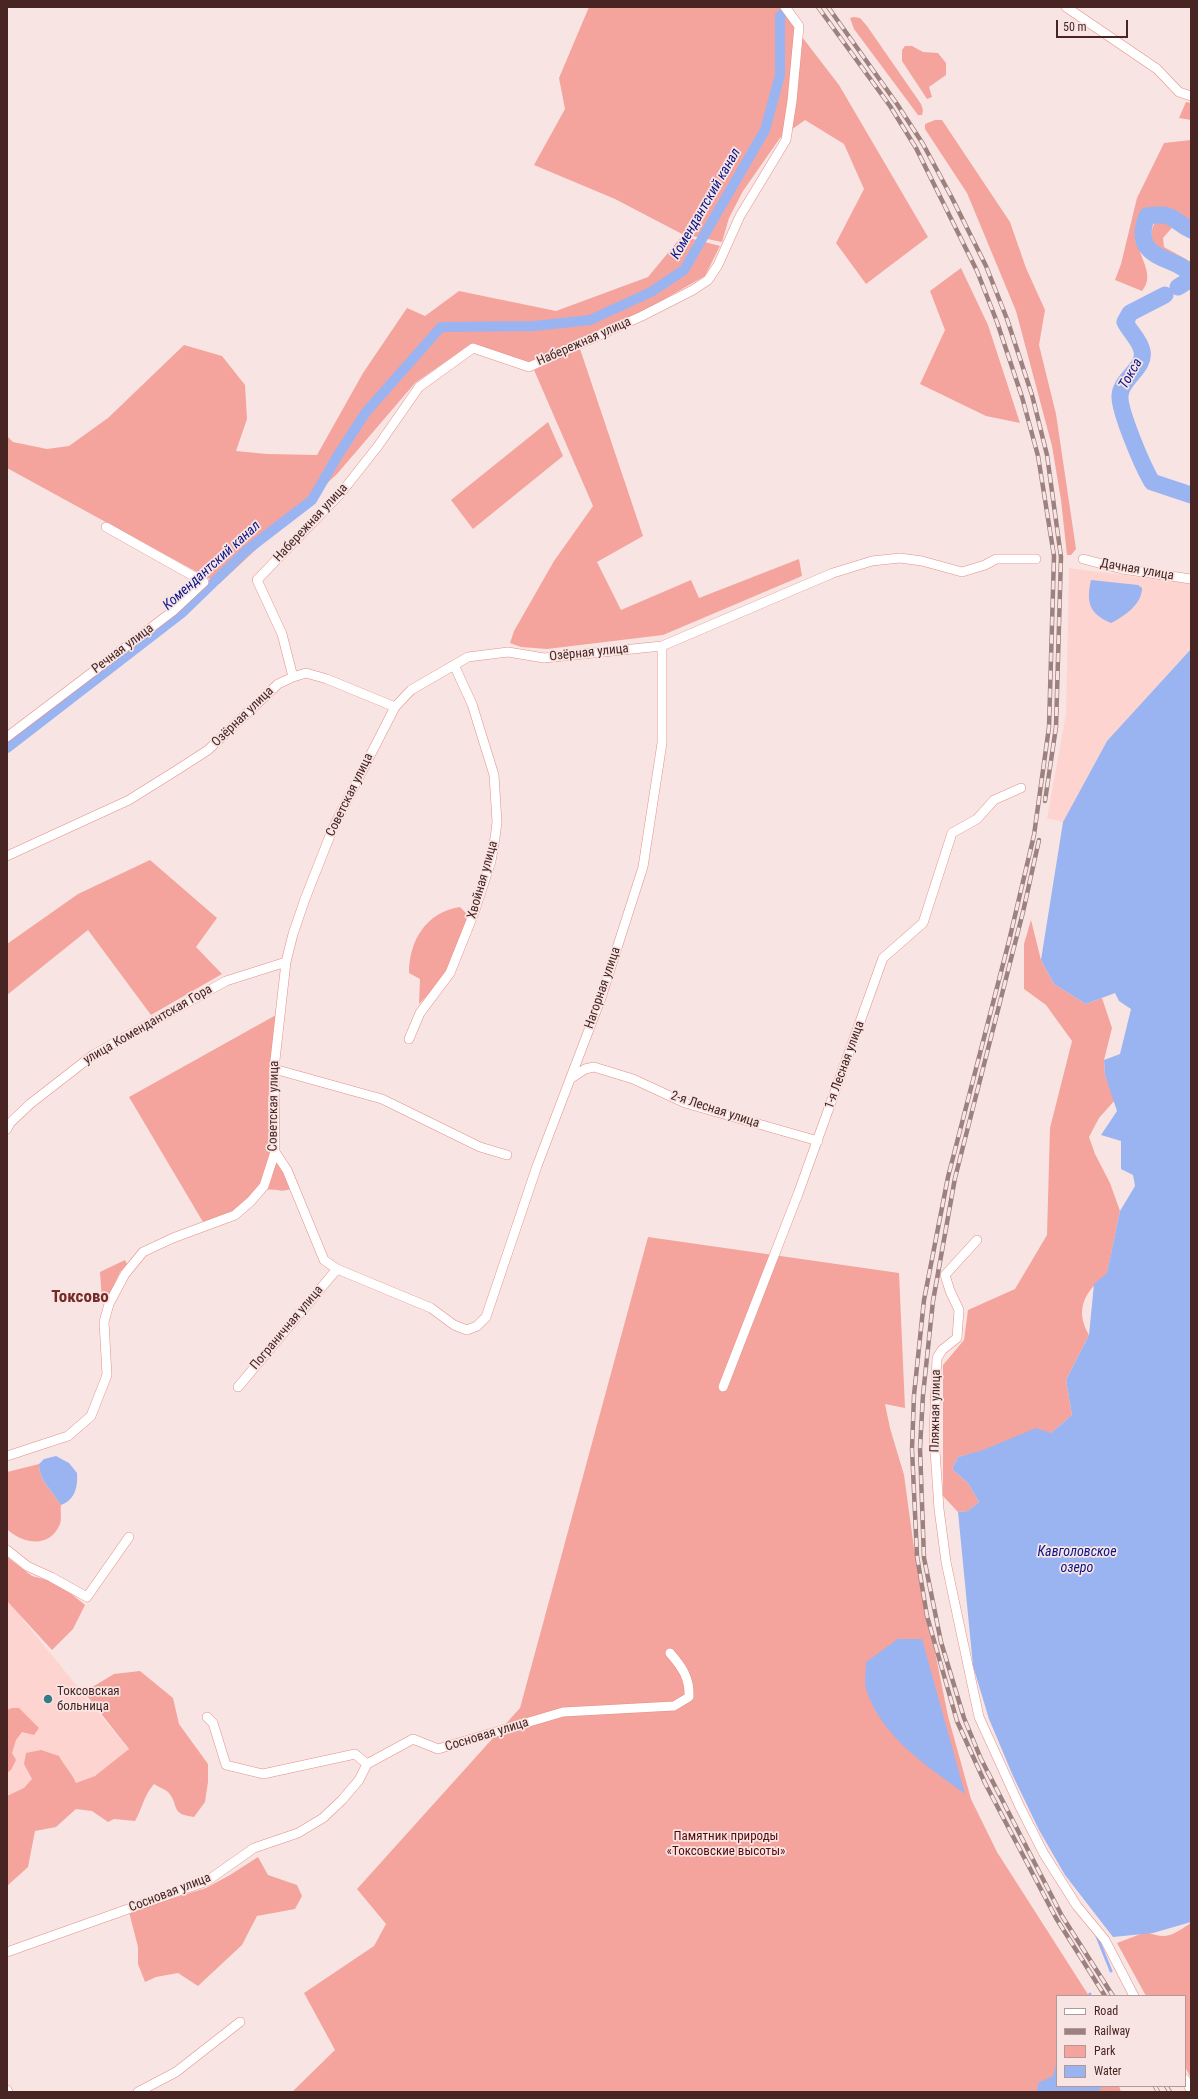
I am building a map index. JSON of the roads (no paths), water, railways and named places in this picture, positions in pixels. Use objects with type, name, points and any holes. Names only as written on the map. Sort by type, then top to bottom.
[{"type":"street","name":"Набережная улица","points":[[293,677],[282,634],[257,580],[297,541],[341,493],[378,446],[419,387],[472,348],[528,367],[642,316],[693,290],[708,280],[718,265],[740,216],[786,140],[792,101],[798,26],[786,7]]},
{"type":"street","points":[[1066,7],[1157,69],[1179,92],[1191,96]]},
{"type":"street","name":"Речная улица","points":[[7,737],[172,611],[204,582],[106,527]]},
{"type":"street","name":"Озёрная улица","points":[[7,856],[129,800],[208,750],[278,684],[306,673],[327,679],[395,706],[411,690],[468,656],[508,652],[544,658],[662,646],[833,573],[872,560],[900,558],[915,560],[962,572],[985,565],[996,559],[1036,559]]},
{"type":"street","name":"Дачная улица","points":[[1083,559],[1122,569],[1191,580]]},
{"type":"street","name":"Нагорная улица","points":[[337,1270],[431,1308],[454,1325],[467,1330],[477,1326],[486,1317],[537,1166],[601,998],[643,867],[662,743],[662,646]]},
{"type":"street","name":"Хвойная улица","points":[[408,1039],[420,1013],[450,973],[474,912],[491,861],[497,822],[494,775],[472,704],[454,665]]},
{"type":"street","name":"Советская улица","points":[[7,1456],[68,1436],[91,1416],[107,1375],[104,1322],[109,1304],[126,1274],[143,1252],[173,1238],[235,1215],[251,1201],[264,1186],[275,1152],[274,1069],[286,962],[305,899],[333,828],[395,706]]},
{"type":"street","name":"1-я Лесная улица","points":[[723,1387],[818,1141],[883,958],[923,923],[952,833],[977,819],[994,800],[1021,788]]},
{"type":"street","name":"улица Комендантская Гора","points":[[7,1129],[10,1123],[30,1104],[92,1055],[226,981],[286,962]]},
{"type":"street","name":"2-я Лесная улица","points":[[570,1079],[586,1069],[594,1067],[633,1079],[685,1103],[818,1141]]},
{"type":"street","points":[[274,1069],[382,1099],[480,1147],[506,1155]]},
{"type":"street","points":[[275,1152],[287,1170],[324,1260],[337,1270]]},
{"type":"street","name":"Пляжная улица","points":[[977,1240],[945,1275],[950,1291],[959,1310],[957,1338],[942,1350],[937,1358],[934,1436],[939,1509],[946,1562],[979,1717],[1020,1807],[1044,1854],[1078,1906],[1105,1940],[1133,1995]]},
{"type":"street","name":"Пограничная улица","points":[[238,1388],[337,1270]]},
{"type":"street","points":[[7,1550],[27,1566],[51,1577],[87,1597],[129,1537]]},
{"type":"street","name":"Сосновая улица","points":[[7,1952],[207,1881],[254,1848],[298,1832],[323,1818],[342,1800],[359,1780],[367,1764],[414,1739],[438,1750],[564,1712],[674,1706],[689,1697],[689,1686],[683,1668],[670,1653]]},
{"type":"street","points":[[207,1717],[213,1723],[226,1765],[263,1774],[354,1754],[367,1764]]},
{"type":"street","points":[[138,2092],[176,2072],[240,2022]]},
{"type":"street","points":[[1186,2081],[1191,2090]]},
{"type":"water","points":[[1091,580],[1138,585],[1142,588],[1141,594],[1132,609],[1111,623],[1098,616],[1091,606],[1089,595]]},
{"type":"water","name":"Кавголовское озеро","points":[[1191,649],[1191,1922],[1153,1933],[1113,1937],[1065,1875],[1039,1830],[1013,1776],[989,1719],[973,1666],[958,1512],[968,1511],[979,1502],[968,1483],[952,1469],[958,1457],[983,1450],[1036,1428],[1051,1433],[1072,1415],[1066,1380],[1089,1335],[1094,1284],[1107,1273],[1120,1211],[1135,1186],[1133,1175],[1121,1169],[1121,1141],[1101,1135],[1117,1111],[1105,1075],[1104,1060],[1120,1054],[1131,1009],[1119,1001],[1115,993],[1086,1004],[1054,984],[1041,960],[1063,822],[1107,741]]},
{"type":"water","points":[[56,1456],[69,1463],[77,1473],[75,1492],[70,1500],[61,1505],[41,1476],[39,1464],[44,1459]]},
{"type":"water","points":[[898,1639],[922,1639],[965,1794],[907,1749],[894,1736],[873,1706],[865,1686],[866,1662]]},
{"type":"water","points":[[1056,2064],[1056,2087],[1102,2087],[1098,2092],[1037,2092],[1038,2083],[1053,2076]]},
{"type":"waterway","name":"Комендантский канал","points":[[7,748],[183,612],[247,550],[312,500],[338,455],[366,412],[441,327],[534,326],[590,320],[651,292],[684,270],[765,130],[780,75],[780,16],[783,13]]},
{"type":"waterway","name":"Токса","points":[[1191,230],[1168,216],[1156,215],[1147,216],[1143,232],[1145,243],[1151,251],[1159,257],[1186,270],[1191,277]]},
{"type":"waterway","name":"Токса","points":[[1178,287],[1191,279]]},
{"type":"waterway","name":"Токса","points":[[1165,295],[1130,313],[1125,322],[1141,347],[1142,357],[1137,368],[1124,384],[1120,396],[1123,414],[1132,439],[1152,482],[1191,495]]},
{"type":"waterway","points":[[1096,1934],[1111,1971]]},
{"type":"railway","points":[[818,7],[890,106],[916,148],[977,271],[997,322],[1022,397],[1038,456],[1054,556],[1049,727],[1034,835],[1009,941],[948,1177],[924,1300],[914,1395],[912,1449],[917,1556],[927,1616],[957,1721],[985,1783],[1056,1918],[1104,1995]]},
{"type":"railway","points":[[828,7],[897,104],[923,144],[952,198],[986,266],[1007,319],[1032,395],[1047,455],[1061,557],[1056,727],[1045,801]]},
{"type":"railway","points":[[1039,840],[1023,912],[955,1178],[933,1301],[923,1395],[920,1448],[924,1558],[941,1642],[964,1718],[981,1759],[1062,1916],[1112,1995]]},
{"type":"railway","points":[[1156,2087],[1158,2092]]},
{"type":"railway","points":[[1167,2087],[1170,2092]]},
{"type":"place","name":"Токсовская больница","points":[[48,1699]]},
{"type":"district","name":"Токсово","points":[[80,1298]]},
{"type":"park label","name":"Памятник природы «Токсовские высоты»","points":[[726,1844]]}]
